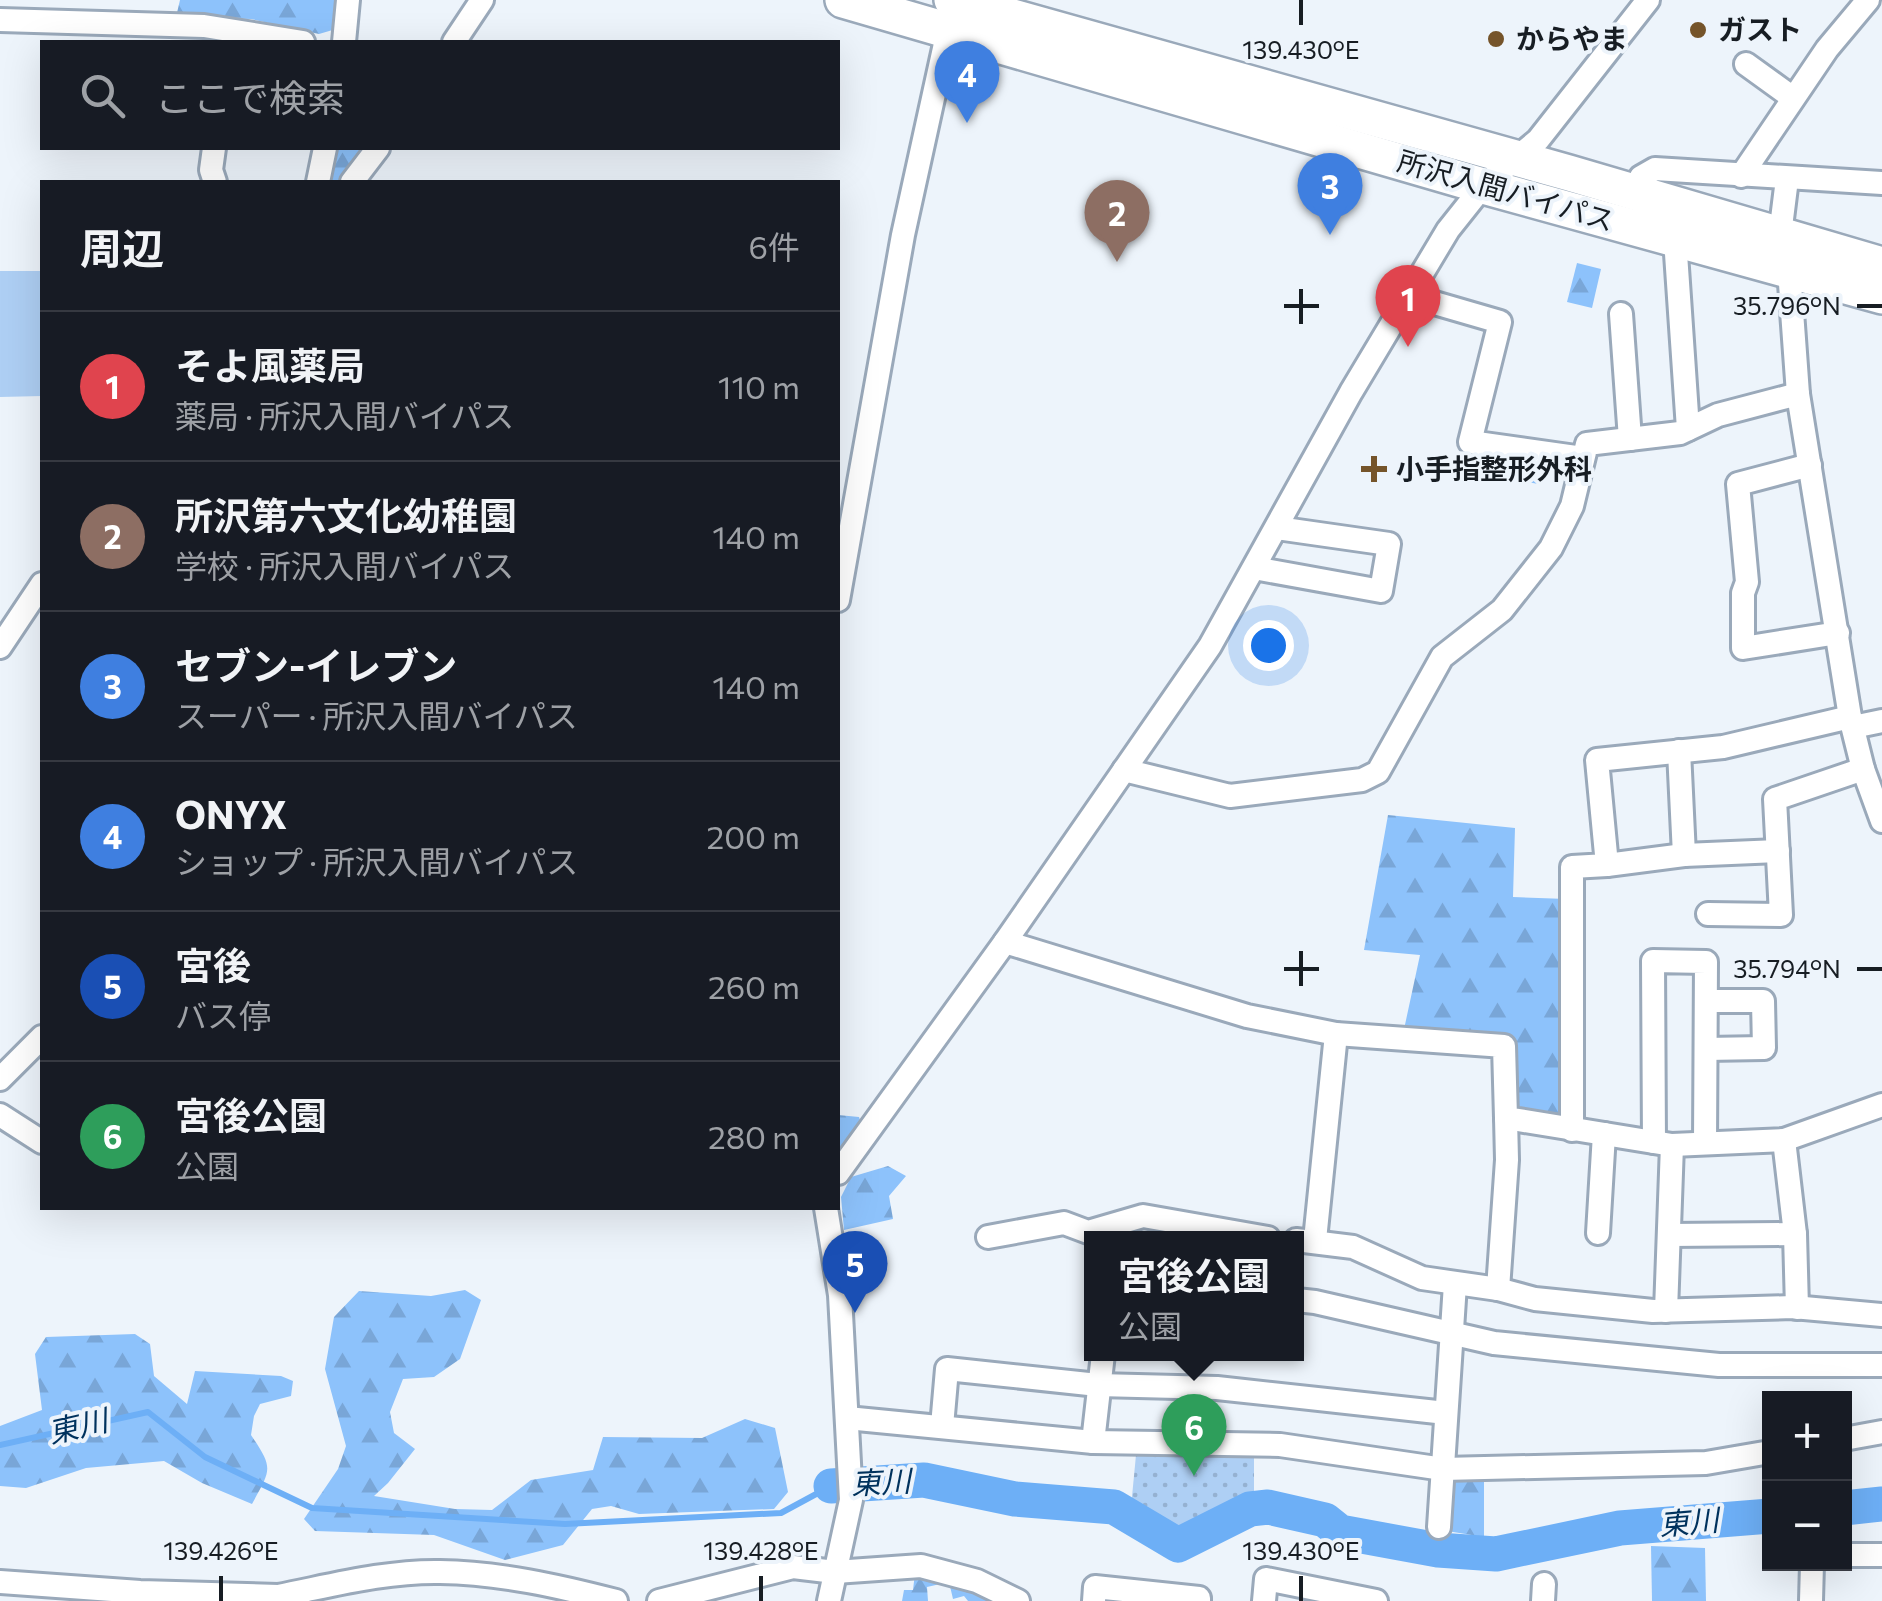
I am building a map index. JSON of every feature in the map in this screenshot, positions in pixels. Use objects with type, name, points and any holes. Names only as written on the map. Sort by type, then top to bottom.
[{"type":"highway","name":"所沢入間バイパス","points":[[843,0],[950,15],[1514,159],[1882,265]]},
{"type":"highway","name":"所沢入間バイパス","points":[[950,15],[1482,186],[1882,296]]},
{"type":"street","points":[[344,40],[348,0]]},
{"type":"street","points":[[455,40],[482,0]]},
{"type":"street","points":[[840,1170],[1194,670],[1407,295],[1448,230],[1482,186],[1538,140],[1642,2]]},
{"type":"street","points":[[1742,176],[1827,49],[1871,5]]},
{"type":"street","points":[[840,578],[846,514],[950,15]]},
{"type":"street","points":[[0,20],[204,26],[229,36],[278,40]]},
{"type":"street","points":[[1746,64],[1793,98]]},
{"type":"street","points":[[214,150],[211,170],[214,180]]},
{"type":"street","points":[[318,180],[325,150]]},
{"type":"street","points":[[354,180],[376,150]]},
{"type":"street","points":[[1641,177],[1655,169],[1882,183]]},
{"type":"street","points":[[1780,235],[1787,179]]},
{"type":"street","points":[[1675,239],[1688,429]]},
{"type":"street","points":[[1789,270],[1798,394],[1852,722],[1863,769],[1882,821]]},
{"type":"street","points":[[1407,295],[1500,322],[1470,442],[1583,458]]},
{"type":"street","points":[[1621,314],[1630,439]]},
{"type":"street","points":[[1124,770],[1230,796],[1362,780],[1378,772],[1442,657],[1502,610],[1552,548],[1572,506],[1586,444],[1680,433],[1718,415],[1798,394]]},
{"type":"street","points":[[1810,465],[1738,484],[1748,582],[1743,593],[1743,648],[1838,633]]},
{"type":"street","points":[[1254,568],[1381,591],[1390,544],[1277,528]]},
{"type":"street","points":[[0,647],[40,587]]},
{"type":"street","points":[[1607,865],[1597,760],[1723,747],[1852,722],[1882,722]]},
{"type":"street","points":[[1679,751],[1684,855]]},
{"type":"street","points":[[1708,914],[1782,915],[1775,799],[1863,769]]},
{"type":"street","points":[[1572,1130],[1572,867],[1684,855],[1778,852]]},
{"type":"street","points":[[1005,942],[1247,1016],[1336,1034],[1504,1046],[1507,1160],[1498,1289]]},
{"type":"street","points":[[1666,1311],[1668,1235],[1653,962],[1706,962],[1705,1143]]},
{"type":"street","points":[[1706,1001],[1763,1001],[1764,1048],[1706,1049]]},
{"type":"street","points":[[1336,1034],[1306,1240],[1353,1247],[1422,1278],[1498,1289],[1535,1299],[1666,1311],[1797,1308],[1882,1315]]},
{"type":"street","points":[[0,1079],[40,1039]]},
{"type":"street","points":[[1506,1118],[1663,1143],[1705,1143],[1784,1140],[1882,1105]]},
{"type":"street","points":[[0,1114],[40,1141]]},
{"type":"street","points":[[1598,1232],[1604,1134]]},
{"type":"street","points":[[1784,1140],[1795,1234],[1797,1308]]},
{"type":"street","points":[[826,1210],[840,1296],[852,1500],[829,1601]]},
{"type":"street","points":[[1091,1231],[1143,1216],[1228,1231]]},
{"type":"street","points":[[988,1237],[1064,1222],[1086,1231]]},
{"type":"street","points":[[1668,1235],[1795,1234]]},
{"type":"street","points":[[1439,1527],[1455,1284]]},
{"type":"street","points":[[1304,1301],[1494,1343],[1719,1365],[1882,1365]]},
{"type":"street","points":[[1093,1442],[1102,1361]]},
{"type":"street","points":[[942,1426],[947,1369],[1098,1385],[1217,1388],[1446,1414]]},
{"type":"street","points":[[848,1418],[1093,1442],[1280,1445],[1443,1470],[1706,1463],[1762,1453]]},
{"type":"street","points":[[1852,1438],[1882,1432]]},
{"type":"street","points":[[1852,1555],[1882,1555]]},
{"type":"street","points":[[659,1601],[792,1567],[835,1572],[921,1566],[977,1582],[1018,1601]]},
{"type":"street","points":[[1811,1601],[1812,1571]]},
{"type":"street","points":[[0,1582],[48,1593],[140,1592],[274,1598],[375,1577],[438,1572],[520,1578],[616,1601]]},
{"type":"street","points":[[1264,1601],[1266,1579],[1376,1601]]},
{"type":"street","points":[[1094,1601],[1095,1587],[1200,1598],[1199,1601]]},
{"type":"shaded area","points":[[0,271],[40,271],[40,396],[0,397]]},
{"type":"shaded area","points":[[1254,1454],[1254,1500],[1179,1527],[1131,1507],[1136,1455]]},
{"type":"green space","points":[[180,0],[339,0],[336,29],[319,34],[251,19],[176,17]]},
{"type":"green space","points":[[333,150],[361,150],[339,180],[325,180]]},
{"type":"green space","points":[[1577,263],[1601,269],[1592,308],[1567,302]]},
{"type":"green space","points":[[1470,440],[1544,454],[1538,484],[1481,473],[1479,480],[1463,477]]},
{"type":"green space","points":[[1388,815],[1515,828],[1513,897],[1567,899],[1566,1114],[1560,1121],[1516,1113],[1508,1041],[1403,1034],[1420,955],[1364,950]]},
{"type":"green space","points":[[840,1115],[859,1117],[861,1123],[840,1148]]},
{"type":"green space","points":[[888,1166],[906,1176],[889,1196],[893,1219],[844,1230],[841,1197],[851,1177]]},
{"type":"green space","points":[[465,1290],[481,1300],[460,1359],[434,1377],[403,1379],[390,1412],[394,1433],[415,1449],[374,1496],[455,1509],[492,1510],[531,1480],[593,1470],[603,1437],[702,1438],[745,1419],[775,1428],[788,1492],[774,1509],[639,1514],[611,1506],[592,1509],[563,1545],[505,1560],[434,1535],[315,1531],[304,1519],[338,1469],[346,1446],[325,1369],[334,1317],[359,1291],[431,1296]]},
{"type":"green space","points":[[135,1334],[150,1344],[154,1376],[187,1404],[195,1371],[281,1376],[293,1381],[291,1396],[260,1404],[254,1416],[251,1435],[264,1455],[267,1469],[252,1504],[202,1483],[164,1461],[86,1468],[26,1488],[0,1486],[0,1426],[42,1410],[35,1354],[46,1337]]},
{"type":"green space","points":[[1451,1475],[1484,1475],[1484,1537],[1447,1531]]},
{"type":"green space","points":[[1651,1546],[1705,1548],[1706,1601],[1652,1601]]},
{"type":"green space","points":[[915,1573],[974,1585],[1005,1601],[968,1601],[964,1596],[953,1599],[949,1582],[927,1587],[928,1601],[902,1601],[904,1590],[913,1590]]},
{"type":"waterway","name":"東川","points":[[0,1445],[148,1412],[205,1457],[312,1508],[565,1524],[781,1513],[831,1486]]},
{"type":"waterway","name":"東川","points":[[831,1486],[924,1480],[1015,1499],[1114,1507],[1178,1545],[1250,1509],[1268,1507],[1325,1520],[1340,1532],[1438,1550],[1496,1554],[1620,1528],[1762,1517]]},
{"type":"waterway","name":"東川","points":[[1852,1507],[1882,1504]]},
{"type":"place","name":"ガスト","points":[[1698,30]]},
{"type":"place","name":"からやま","points":[[1496,39]]},
{"type":"place","name":"ONYX","points":[[967,123]]},
{"type":"place","name":"セブン-イレブン","points":[[1330,235]]},
{"type":"place","name":"所沢第六文化幼稚園","points":[[1117,262]]},
{"type":"place","name":"そよ風薬局","points":[[1408,347]]},
{"type":"place","name":"小手指整形外科","points":[[1374,469]]},
{"type":"place","name":"宮後","points":[[855,1313]]},
{"type":"place","name":"宮後公園","points":[[1194,1476]]}]
